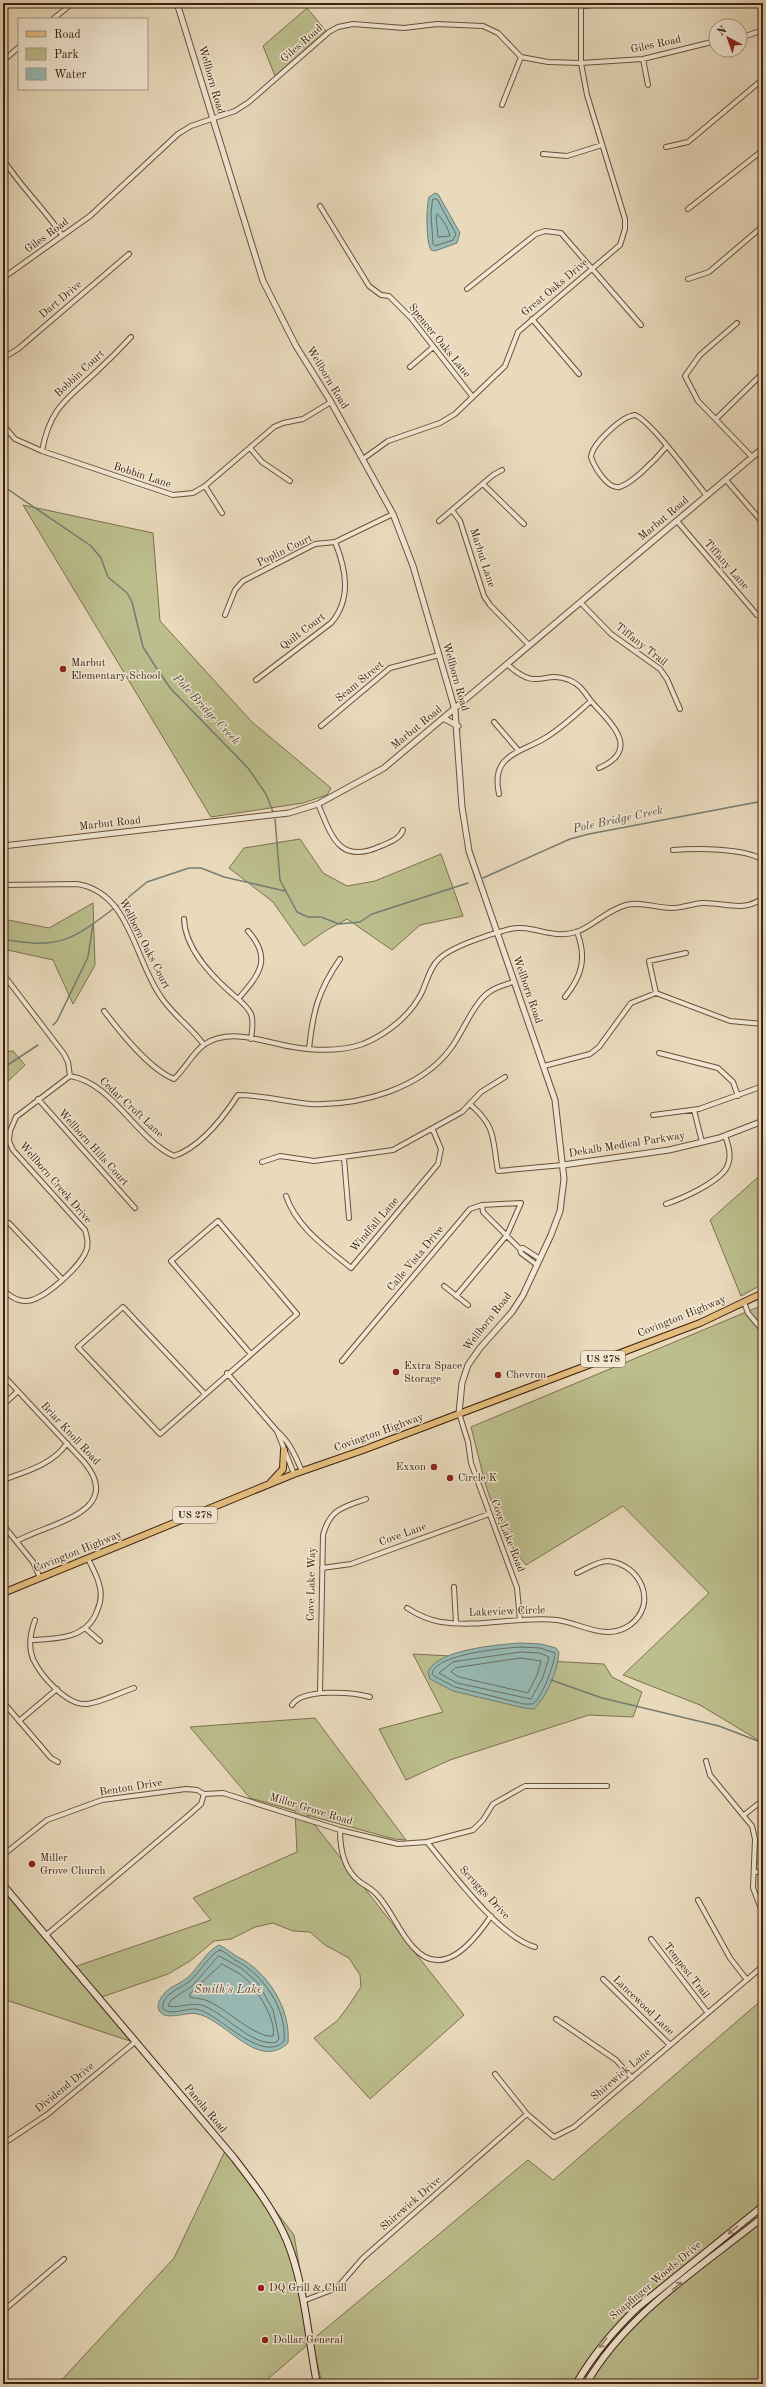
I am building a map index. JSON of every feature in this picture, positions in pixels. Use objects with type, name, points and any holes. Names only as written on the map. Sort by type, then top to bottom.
[{"type":"main road","name":"Covington Highway","points":[[3,1593],[268,1484],[700,1322],[763,1293]]},
{"type":"main road","points":[[268,1484],[283,1469],[284,1450]]},
{"type":"main road","name":"Panola Road","points":[[3,1886],[234,2158],[264,2198],[287,2241],[303,2301],[317,2384]]},
{"type":"main road","name":"Snapfinger Woods Drive","points":[[576,2384],[601,2346],[618,2325],[641,2304],[763,2206]]},
{"type":"main road","name":"Snapfinger Woods Drive","points":[[586,2384],[608,2351],[625,2331],[647,2311],[763,2217]]},
{"type":"street","points":[[54,18],[73,3]]},
{"type":"street","name":"Wellborn Road","points":[[177,3],[211,120],[264,281],[296,346],[331,402],[393,514],[413,566],[455,710],[458,726],[462,807],[469,851],[555,1100],[564,1179],[560,1211],[540,1259],[512,1312],[480,1348],[468,1365],[461,1388],[459,1413]]},
{"type":"street","points":[[581,4],[618,3]]},
{"type":"street","name":"Great Oaks Drive","points":[[363,459],[388,441],[440,423],[454,414],[505,366],[518,332],[620,245],[625,229],[625,219],[587,95],[581,63],[581,4]]},
{"type":"street","name":"Giles Road","points":[[3,278],[106,201],[178,134],[191,126],[235,111],[249,102],[320,39],[338,27],[358,24],[404,28],[437,24],[483,26],[498,33],[521,57],[548,62],[581,63],[643,59],[708,43]]},
{"type":"street","points":[[748,35],[763,30]]},
{"type":"street","points":[[3,61],[18,48]]},
{"type":"street","points":[[502,105],[521,57]]},
{"type":"street","points":[[643,59],[648,85]]},
{"type":"street","points":[[666,147],[688,142],[763,79]]},
{"type":"street","points":[[542,154],[567,156],[602,145]]},
{"type":"street","points":[[688,210],[763,150]]},
{"type":"street","points":[[7,165],[32,198],[44,209],[62,235]]},
{"type":"street","name":"Spencer Oaks Lane","points":[[320,206],[369,286],[381,295],[389,296],[411,318],[432,348],[472,396]]},
{"type":"street","points":[[688,279],[709,272],[763,226]]},
{"type":"street","points":[[467,289],[536,234],[545,231],[561,233],[641,325]]},
{"type":"street","name":"Dart Drive","points":[[3,358],[18,349],[129,254]]},
{"type":"street","points":[[532,319],[579,374]]},
{"type":"street","points":[[737,323],[700,355],[685,376],[698,401],[752,457]]},
{"type":"street","name":"Bobbin Court","points":[[42,451],[56,410],[65,399],[96,372],[131,337]]},
{"type":"street","points":[[410,367],[432,348]]},
{"type":"street","points":[[716,419],[763,373]]},
{"type":"street","name":"Bobbin Lane","points":[[3,425],[16,439],[42,451],[173,495],[193,493],[205,486],[274,427],[283,422],[303,419],[331,402]]},
{"type":"street","points":[[666,447],[627,483],[617,487],[612,486],[602,476],[591,457],[594,445],[626,419],[635,415],[643,420],[666,447],[707,496]]},
{"type":"street","points":[[250,448],[262,462],[290,481]]},
{"type":"street","name":"Marbut Road","points":[[3,846],[254,819],[289,813],[318,804],[384,768],[455,710],[529,645],[581,603],[763,448]]},
{"type":"street","points":[[438,521],[502,470]]},
{"type":"street","points":[[726,480],[763,523]]},
{"type":"street","points":[[483,484],[524,524]]},
{"type":"street","points":[[205,486],[222,513]]},
{"type":"street","name":"Marbut Lane","points":[[452,510],[460,521],[484,596],[490,605],[529,645]]},
{"type":"street","name":"Poplin Court","points":[[225,615],[234,590],[243,581],[315,544],[336,542],[393,514]]},
{"type":"street","name":"Tiffany Lane","points":[[677,521],[757,614],[763,617]]},
{"type":"street","name":"Quilt Court","points":[[256,680],[332,623],[339,615],[343,604],[344,574],[343,561],[336,542]]},
{"type":"street","name":"Tiffany Trail","points":[[581,603],[612,634],[660,669],[667,679],[680,709]]},
{"type":"street","name":"Seam Street","points":[[321,726],[390,668],[439,655]]},
{"type":"street","points":[[508,664],[520,676],[530,680],[560,677],[580,686],[591,701],[612,724],[619,736],[621,747],[612,762],[599,768]]},
{"type":"street","points":[[499,794],[496,783],[506,760],[518,750],[544,739],[591,701]]},
{"type":"street","points":[[444,719],[458,726]]},
{"type":"street","points":[[494,722],[518,750]]},
{"type":"street","points":[[318,804],[333,840],[339,846],[358,853],[370,851],[395,839],[401,835],[403,830]]},
{"type":"street","points":[[673,850],[698,848],[743,853],[763,860]]},
{"type":"street","name":"Wellborn Oaks Court","points":[[3,885],[77,884],[89,886],[102,891],[112,901],[122,918],[160,996],[196,1033],[204,1045]]},
{"type":"street","points":[[104,1011],[128,1041],[151,1062],[174,1079],[204,1045],[223,1037],[251,1039],[309,1049],[334,1050],[349,1048],[378,1036],[390,1029],[413,1006],[435,965],[443,955],[497,933],[511,929],[525,928],[560,935],[577,932],[605,913],[626,905],[649,904],[671,908],[702,903],[737,907],[749,906],[763,898]]},
{"type":"street","points":[[184,919],[184,925],[194,950],[206,968],[247,1007],[251,1016],[251,1039]]},
{"type":"street","points":[[238,999],[260,969],[262,952],[259,943],[248,931]]},
{"type":"street","points":[[565,997],[577,981],[582,968],[582,948],[577,932]]},
{"type":"street","points":[[656,993],[649,961],[686,953]]},
{"type":"street","points":[[309,1049],[318,997],[322,987],[340,959]]},
{"type":"street","points":[[6,978],[64,1054],[68,1062],[70,1076]]},
{"type":"street","name":"Cedar Croft Lane","points":[[70,1076],[88,1080],[151,1141],[174,1156],[191,1149],[200,1141],[238,1095],[268,1097],[311,1104],[330,1103],[373,1097],[407,1084],[449,1050],[488,993],[513,982]]},
{"type":"street","points":[[544,1066],[590,1054],[599,1048],[631,1003],[656,993],[730,1022],[763,1024]]},
{"type":"street","points":[[659,1053],[718,1068],[733,1082],[738,1096]]},
{"type":"street","name":"Wellborn Creek Drive","points":[[3,1290],[14,1298],[25,1301],[43,1296],[77,1264],[86,1252],[88,1240],[85,1230],[19,1157],[9,1141],[12,1123],[21,1111],[52,1087],[70,1076]]},
{"type":"street","points":[[262,1162],[271,1157],[280,1156],[314,1161],[393,1150],[433,1130],[470,1105],[481,1092],[505,1077]]},
{"type":"street","points":[[653,1114],[694,1110],[738,1096],[763,1086]]},
{"type":"street","name":"Wellborn Hills Court","points":[[38,1099],[135,1208]]},
{"type":"street","points":[[470,1105],[486,1119],[491,1129],[498,1171],[563,1165]]},
{"type":"street","points":[[694,1110],[702,1142]]},
{"type":"street","name":"Dekalb Medical Parkway","points":[[563,1165],[661,1152],[725,1136],[763,1121]]},
{"type":"street","name":"Windfall Lane","points":[[286,1196],[291,1211],[311,1234],[351,1268],[438,1164],[441,1149],[433,1130]]},
{"type":"street","points":[[666,1204],[686,1196],[724,1174],[730,1160],[729,1146],[725,1136]]},
{"type":"street","points":[[344,1158],[349,1218]]},
{"type":"street","name":"Calle Vista Drive","points":[[342,1361],[470,1209],[482,1205],[521,1203],[507,1236]]},
{"type":"street","points":[[482,1205],[483,1212],[520,1249],[521,1253],[537,1265]]},
{"type":"street","points":[[204,1393],[123,1307],[78,1347],[160,1434],[204,1393],[297,1314],[218,1221],[171,1261],[250,1353]]},
{"type":"street","points":[[9,1222],[62,1279]]},
{"type":"street","points":[[456,1296],[507,1236]]},
{"type":"street","points":[[520,1249],[523,1248],[540,1259]]},
{"type":"street","points":[[444,1286],[468,1305]]},
{"type":"street","points":[[744,1302],[748,1313],[763,1331]]},
{"type":"street","points":[[227,1373],[277,1431],[285,1438],[292,1448],[302,1471]]},
{"type":"street","name":"Briar Knoll Road","points":[[3,1375],[94,1474],[96,1490],[91,1505],[74,1516],[34,1531],[17,1541]]},
{"type":"street","points":[[3,1404],[18,1391]]},
{"type":"street","name":"Cove Lake Road","points":[[459,1413],[468,1442],[470,1463],[517,1588],[520,1620]]},
{"type":"street","points":[[277,1431],[294,1474]]},
{"type":"street","points":[[3,1480],[46,1462],[63,1450],[67,1443]]},
{"type":"street","name":"Cove Lake Way","points":[[320,1693],[321,1550],[326,1522],[334,1512],[366,1498]]},
{"type":"street","name":"Cove Lane","points":[[322,1568],[351,1564],[489,1514]]},
{"type":"street","points":[[3,1525],[33,1562],[40,1578]]},
{"type":"street","points":[[31,1640],[69,1637],[86,1628],[96,1616],[101,1596],[100,1584],[88,1558]]},
{"type":"street","name":"Lakeview Circle","points":[[407,1608],[432,1620],[456,1624],[543,1619],[559,1620],[596,1632],[607,1632],[628,1626],[642,1612],[646,1602],[645,1594],[639,1581],[626,1568],[617,1563],[607,1561],[578,1574]]},
{"type":"street","points":[[454,1587],[456,1624]]},
{"type":"street","points":[[35,1620],[31,1640],[33,1658],[57,1690],[65,1698],[78,1703],[88,1704],[134,1688]]},
{"type":"street","points":[[86,1628],[100,1641]]},
{"type":"street","points":[[19,1721],[57,1690]]},
{"type":"street","points":[[292,1705],[305,1695],[320,1693],[349,1693],[370,1697]]},
{"type":"street","points":[[3,1702],[51,1758],[58,1762]]},
{"type":"street","points":[[706,1761],[710,1775],[752,1826],[755,1839],[753,1888],[763,1914]]},
{"type":"street","name":"Miller Grove Road","points":[[204,1794],[223,1793],[340,1830],[398,1844],[427,1842],[472,1830],[483,1820],[493,1804],[518,1788],[538,1785],[607,1786]]},
{"type":"street","name":"Benton Drive","points":[[3,1855],[47,1820],[102,1800],[186,1789],[198,1790],[204,1794]]},
{"type":"street","points":[[46,1936],[190,1814],[201,1804],[204,1794]]},
{"type":"street","points":[[744,1815],[763,1800]]},
{"type":"street","points":[[340,1830],[342,1856],[350,1872],[378,1896],[412,1947],[422,1956],[441,1960],[454,1957],[461,1952],[491,1916]]},
{"type":"street","name":"Scruggs Drive","points":[[427,1842],[491,1916],[523,1944],[535,1947]]},
{"type":"street","points":[[754,1872],[763,1872]]},
{"type":"street","points":[[698,1900],[730,1958],[747,1980]]},
{"type":"street","name":"Tempest Trail","points":[[651,1940],[708,2013]]},
{"type":"street","name":"Shirewick Lane","points":[[495,2074],[527,2114],[554,2137],[574,2127],[763,1966]]},
{"type":"street","name":"Lancewood Lane","points":[[603,1979],[670,2045]]},
{"type":"street","points":[[556,2020],[616,2060],[632,2078]]},
{"type":"street","name":"Dividend Drive","points":[[3,2144],[48,2114],[135,2042]]},
{"type":"street","name":"Shirewick Drive","points":[[303,2301],[337,2288],[363,2258],[527,2114]]},
{"type":"street","points":[[3,2311],[64,2259]]},
{"type":"street","points":[[641,2304],[647,2311]]},
{"type":"green space","points":[[307,8],[326,31],[275,76],[263,46]]},
{"type":"green space","points":[[23,505],[153,533],[160,621],[252,722],[331,788],[327,795],[303,803],[211,817]]},
{"type":"green space","points":[[300,839],[323,873],[347,886],[375,881],[441,854],[463,916],[420,925],[392,950],[347,919],[325,931],[304,946],[273,902],[229,868],[244,848]]},
{"type":"green space","points":[[93,903],[95,965],[73,1004],[53,960],[3,949],[3,919],[49,928]]},
{"type":"green space","points":[[13,1051],[25,1065],[3,1086],[3,1052]]},
{"type":"green space","points":[[757,1178],[763,1183],[763,1284],[741,1296],[710,1220]]},
{"type":"green space","points":[[763,1305],[763,1743],[700,1705],[623,1675],[709,1593],[623,1506],[526,1565],[503,1536],[485,1483],[471,1427]]},
{"type":"green space","points":[[413,1654],[604,1664],[612,1677],[642,1692],[633,1717],[589,1715],[450,1760],[406,1780],[379,1729],[443,1712]]},
{"type":"green space","points":[[315,1718],[406,1840],[394,1839],[307,1815],[464,2015],[370,2099],[314,2038],[337,2021],[347,2008],[361,1987],[360,1975],[349,1958],[325,1945],[310,1932],[293,1931],[273,1923],[255,1927],[231,1939],[214,1941],[190,1961],[168,1974],[96,1999],[130,2041],[3,1999],[3,1884],[71,1968],[211,1920],[193,1898],[297,1852],[295,1811],[250,1798],[190,1727]]},
{"type":"green space","points":[[763,1999],[763,2378],[756,2384],[322,2384],[312,2341],[262,2384],[58,2384],[174,2258],[227,2147],[294,2235],[312,2340],[528,2160],[553,2180]]},
{"type":"water","points":[[435,193],[438,194],[460,233],[457,243],[435,251],[431,250],[429,246],[427,216],[429,197]]},
{"type":"water","points":[[520,1643],[541,1644],[556,1648],[559,1652],[551,1682],[539,1704],[534,1709],[453,1691],[430,1679],[428,1672],[434,1664],[455,1653],[483,1647]]},
{"type":"water","name":"Smith's Lake","points":[[219,1945],[259,1972],[275,1993],[286,2017],[288,2030],[288,2043],[277,2050],[265,2051],[254,2048],[209,2018],[198,2014],[194,2013],[167,2016],[160,2012],[158,2006],[159,2001],[165,1992],[187,1978],[210,1951]]},
{"type":"waterway","name":"Pole Bridge Creek","points":[[3,486],[91,546],[101,558],[108,577],[127,593],[132,602],[143,647],[157,669],[171,689],[248,768],[266,794],[273,812]]},
{"type":"waterway","name":"Pole Bridge Creek","points":[[483,878],[570,839],[589,834],[763,801]]},
{"type":"waterway","name":"Pole Bridge Creek","points":[[275,819],[280,880],[297,912],[308,917],[321,917],[339,924],[360,922],[372,914],[468,883]]},
{"type":"waterway","points":[[119,905],[147,882],[189,868],[201,868],[224,877],[285,891]]},
{"type":"waterway","points":[[3,939],[37,943],[50,943],[62,940],[74,936],[113,909]]},
{"type":"waterway","points":[[53,1025],[57,1021],[88,957],[93,924]]},
{"type":"waterway","points":[[3,1068],[38,1045]]},
{"type":"waterway","points":[[551,1680],[602,1698],[719,1726],[763,1743]]},
{"type":"place","name":"Marbut Elementary School","points":[[63,669]]},
{"type":"place","name":"Extra Space Storage","points":[[396,1372]]},
{"type":"place","name":"Chevron","points":[[498,1375]]},
{"type":"place","name":"Exxon","points":[[434,1467]]},
{"type":"place","name":"Circle K","points":[[450,1478]]},
{"type":"place","name":"Miller Grove Church","points":[[32,1864]]},
{"type":"place","name":"DQ Grill & Chill","points":[[261,2288]]},
{"type":"place","name":"Dollar General","points":[[265,2340]]}]
